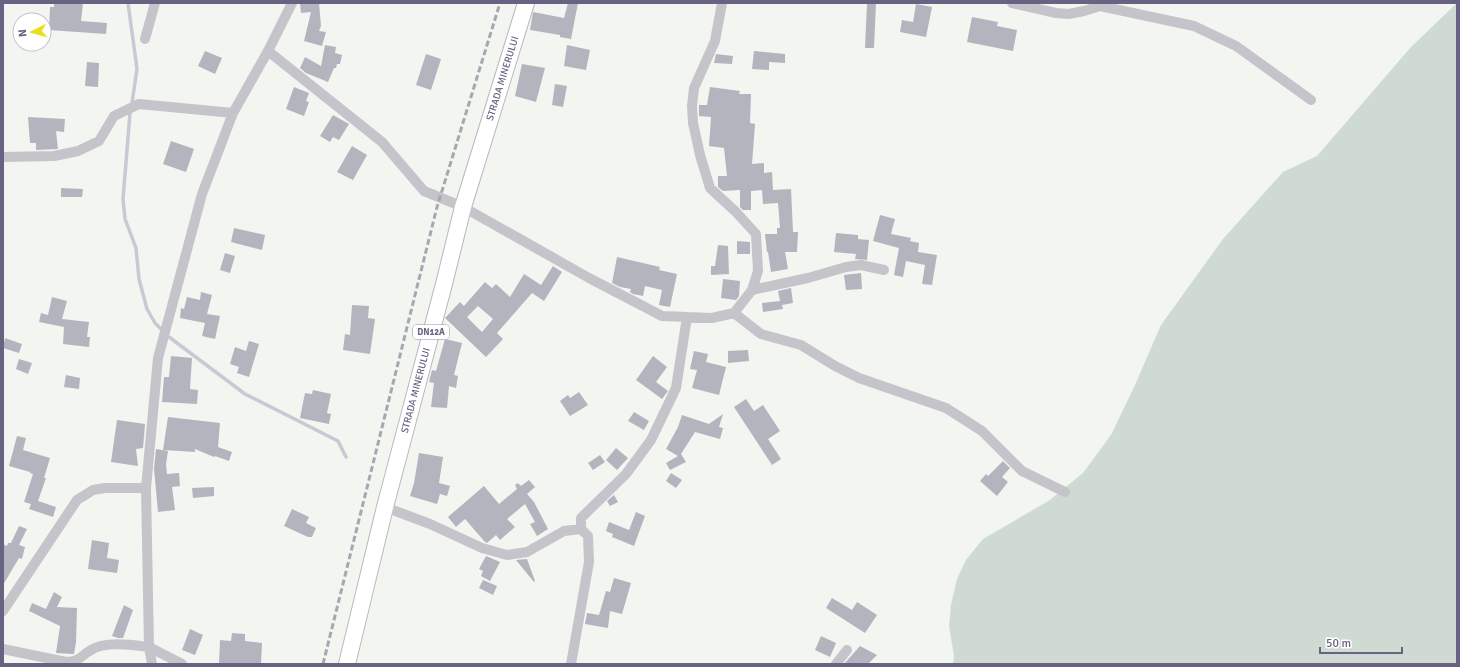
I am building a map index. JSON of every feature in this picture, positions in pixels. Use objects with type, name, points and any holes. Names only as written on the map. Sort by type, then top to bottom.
[{"type":"main road","name":"STRADA MINERULUI","points":[[347,664],[385,507],[464,207],[526,3]]},
{"type":"street","points":[[145,40],[154,3]]},
{"type":"street","points":[[152,664],[149,647],[146,488],[158,358],[202,194],[233,113],[268,51],[292,3]]},
{"type":"street","points":[[268,51],[382,142],[424,191],[464,207],[589,278],[662,316],[712,318],[734,313],[752,290],[758,271],[756,234],[736,212],[710,188],[692,123],[694,88],[715,41],[722,3]]},
{"type":"street","points":[[1012,3],[1056,13],[1069,14],[1084,11],[1099,4],[1194,26],[1236,46],[1311,100]]},
{"type":"street","points":[[3,157],[54,156],[78,151],[99,141],[114,116],[138,104],[233,113]]},
{"type":"street","points":[[752,290],[808,278],[846,267],[861,265],[884,270]]},
{"type":"street","points":[[734,313],[761,334],[801,345],[835,366],[859,378],[946,408],[982,431],[1022,471],[1065,492]]},
{"type":"street","points":[[571,664],[589,562],[588,536],[581,529],[581,518],[626,474],[650,440],[676,388],[687,317]]},
{"type":"street","points":[[3,611],[77,500],[93,490],[105,488],[146,488]]},
{"type":"street","points":[[385,507],[430,524],[482,548],[507,555],[527,552],[564,531],[581,529]]},
{"type":"street","points":[[3,649],[66,662],[77,661],[91,649],[122,644],[149,647],[182,664]]},
{"type":"street","points":[[836,664],[847,650]]},
{"type":"shaded area","points":[[1457,3],[1457,664],[953,664],[954,656],[949,626],[951,605],[957,579],[966,560],[983,539],[1050,500],[1083,473],[1111,435],[1161,325],[1223,239],[1283,172],[1317,156],[1411,47]]},
{"type":"building","points":[[54,3],[83,3],[81,21],[107,23],[106,34],[52,30],[52,12],[50,12],[50,7],[54,7]]},
{"type":"building","points":[[300,3],[319,3],[321,26],[319,31],[326,32],[322,46],[304,41],[311,12],[301,13]]},
{"type":"building","points":[[568,3],[578,3],[571,39],[560,37],[560,35],[530,30],[533,12],[564,18]]},
{"type":"building","points":[[867,3],[876,3],[874,48],[865,48]]},
{"type":"building","points":[[916,4],[932,7],[926,37],[900,32],[902,20],[913,22]]},
{"type":"building","points":[[972,17],[998,22],[997,26],[1017,30],[1013,51],[967,42]]},
{"type":"building","points":[[325,45],[336,47],[335,53],[342,55],[340,64],[337,64],[336,68],[334,68],[328,82],[306,73],[300,68],[305,57],[321,66]]},
{"type":"building","points":[[567,45],[590,50],[586,70],[564,66]]},
{"type":"building","points":[[205,51],[222,58],[215,74],[198,66]]},
{"type":"building","points":[[754,51],[785,54],[785,63],[769,62],[769,70],[752,69]]},
{"type":"building","points":[[426,54],[441,59],[431,90],[416,85]]},
{"type":"building","points":[[716,54],[733,56],[732,64],[714,63]]},
{"type":"building","points":[[87,62],[99,63],[98,87],[85,86]]},
{"type":"building","points":[[522,64],[545,68],[536,102],[515,96]]},
{"type":"building","points":[[555,84],[567,86],[563,107],[552,105]]},
{"type":"building","points":[[294,87],[309,93],[306,101],[309,102],[304,116],[286,109]]},
{"type":"building","points":[[710,87],[740,91],[739,94],[751,94],[750,123],[755,124],[752,164],[764,163],[764,173],[772,172],[773,190],[791,189],[793,232],[798,232],[797,252],[785,252],[788,269],[771,272],[767,252],[765,234],[777,234],[777,228],[780,228],[778,203],[763,204],[762,190],[751,191],[751,210],[743,210],[740,207],[740,190],[723,191],[718,187],[718,176],[727,176],[724,148],[709,146],[711,117],[699,116],[699,105],[707,105]]},
{"type":"building","points":[[333,115],[349,124],[339,140],[333,137],[330,142],[320,136]]},
{"type":"building","points":[[28,117],[65,119],[64,132],[56,131],[58,149],[36,150],[36,143],[30,143]]},
{"type":"building","points":[[171,141],[194,149],[186,172],[163,164]]},
{"type":"building","points":[[352,146],[367,155],[353,180],[337,172]]},
{"type":"building","points":[[61,188],[83,189],[82,197],[61,197]]},
{"type":"building","points":[[880,215],[895,219],[891,234],[911,238],[910,241],[919,243],[918,252],[937,255],[932,285],[922,284],[925,265],[906,261],[903,277],[894,275],[899,248],[873,241]]},
{"type":"building","points":[[234,228],[265,235],[262,250],[231,242]]},
{"type":"building","points":[[836,233],[858,235],[858,239],[869,240],[867,260],[855,259],[856,254],[834,252]]},
{"type":"building","points":[[737,241],[750,242],[750,254],[737,254]]},
{"type":"building","points":[[718,245],[728,246],[729,274],[711,275],[711,266],[715,266]]},
{"type":"building","points":[[225,253],[235,256],[230,273],[220,270]]},
{"type":"building","points":[[617,257],[660,267],[659,270],[677,274],[670,307],[659,305],[662,290],[645,286],[643,296],[633,294],[630,292],[631,289],[620,287],[612,283]]},
{"type":"building","points":[[553,266],[562,272],[544,301],[532,293],[497,333],[503,339],[486,357],[445,318],[460,302],[464,306],[485,282],[492,288],[496,284],[510,297],[524,274],[541,285]],"holes":[[[478,306],[493,319],[482,332],[467,317]]]},
{"type":"building","points":[[861,273],[862,289],[846,290],[844,275]]},
{"type":"building","points":[[723,279],[740,281],[739,296],[736,300],[721,298]]},
{"type":"building","points":[[791,288],[793,303],[782,305],[783,309],[763,312],[762,303],[780,301],[778,291]]},
{"type":"building","points":[[201,292],[212,295],[207,314],[220,316],[215,339],[202,336],[205,323],[180,318],[181,308],[184,309],[187,297],[200,300]]},
{"type":"building","points":[[52,297],[67,301],[62,319],[89,322],[87,337],[90,337],[89,347],[63,344],[64,327],[39,322],[41,313],[48,315]]},
{"type":"building","points":[[352,305],[369,306],[368,318],[375,319],[370,354],[343,350],[345,334],[350,335]]},
{"type":"building","points":[[5,338],[22,344],[19,353],[3,348]]},
{"type":"building","points":[[445,339],[462,343],[454,375],[458,376],[456,388],[449,386],[447,408],[431,407],[434,383],[429,382],[432,370],[436,371]]},
{"type":"building","points":[[249,341],[259,344],[249,377],[237,373],[239,367],[230,364],[235,347],[246,351]]},
{"type":"building","points":[[748,350],[749,361],[728,363],[728,351]]},
{"type":"building","points":[[694,351],[708,354],[706,362],[726,367],[719,395],[692,388],[697,370],[690,369]]},
{"type":"building","points":[[171,356],[192,358],[190,389],[198,390],[197,404],[162,402],[164,377],[169,377]]},
{"type":"building","points":[[653,356],[667,367],[656,382],[668,391],[662,399],[636,380]]},
{"type":"building","points":[[19,359],[32,363],[28,374],[16,369]]},
{"type":"building","points":[[66,375],[80,378],[79,389],[64,387]]},
{"type":"building","points":[[313,390],[331,394],[327,413],[331,414],[329,424],[300,418],[305,393],[312,394]]},
{"type":"building","points":[[579,392],[588,405],[570,416],[560,401],[568,395],[570,398]]},
{"type":"building","points":[[746,399],[754,411],[763,405],[780,431],[768,439],[781,459],[772,465],[734,407]]},
{"type":"building","points":[[634,412],[649,421],[644,430],[628,421]]},
{"type":"building","points":[[723,414],[719,427],[723,428],[720,439],[695,432],[681,454],[686,462],[670,470],[666,463],[678,456],[666,449],[678,427],[682,415],[709,424]]},
{"type":"building","points":[[168,417],[220,423],[218,447],[232,452],[229,461],[215,456],[214,457],[195,449],[195,452],[163,450]]},
{"type":"building","points":[[117,420],[145,424],[143,448],[136,449],[138,466],[111,462]]},
{"type":"building","points":[[17,436],[26,438],[23,450],[50,458],[44,478],[46,478],[38,501],[56,507],[53,517],[29,509],[31,504],[24,502],[33,474],[9,466]]},
{"type":"building","points":[[616,448],[628,458],[617,470],[606,460]]},
{"type":"building","points":[[156,449],[168,451],[166,464],[167,474],[179,473],[180,486],[172,487],[175,510],[158,512],[154,469]]},
{"type":"building","points":[[419,453],[443,457],[439,483],[450,486],[447,496],[440,494],[437,504],[410,496],[414,483]]},
{"type":"building","points":[[600,455],[605,462],[593,470],[588,463]]},
{"type":"building","points":[[1003,461],[1010,468],[1002,477],[1008,482],[997,496],[980,481],[986,474],[988,476]]},
{"type":"building","points":[[671,473],[682,480],[676,488],[666,481]]},
{"type":"building","points":[[529,480],[535,487],[527,494],[534,502],[548,529],[537,536],[530,524],[535,522],[525,504],[507,519],[515,527],[500,540],[496,535],[487,543],[465,519],[456,527],[448,517],[484,486],[499,504],[517,489],[515,485],[518,483],[521,486]]},
{"type":"building","points":[[214,487],[214,496],[193,498],[192,488]]},
{"type":"building","points":[[614,495],[618,502],[610,506],[607,501]]},
{"type":"building","points":[[292,509],[309,517],[306,523],[316,528],[312,537],[308,537],[284,526]]},
{"type":"building","points":[[636,512],[645,516],[634,546],[612,537],[613,534],[606,531],[609,522],[629,530]]},
{"type":"building","points":[[19,526],[27,529],[19,545],[25,547],[22,559],[19,558],[3,585],[3,544],[7,546],[8,543],[11,543]]},
{"type":"building","points":[[92,540],[109,543],[107,558],[119,560],[117,573],[88,569]]},
{"type":"building","points":[[486,556],[500,562],[490,581],[481,576],[483,571],[479,569]]},
{"type":"building","points":[[527,559],[535,581],[534,582],[516,560]]},
{"type":"building","points":[[614,578],[631,583],[622,614],[610,611],[608,628],[585,624],[587,613],[599,615],[606,591],[610,592]]},
{"type":"building","points":[[483,580],[497,586],[493,595],[479,588]]},
{"type":"building","points":[[54,592],[62,597],[57,607],[77,608],[76,642],[74,654],[56,653],[60,626],[29,611],[32,603],[46,609]]},
{"type":"building","points":[[832,598],[852,610],[857,602],[877,615],[865,633],[826,608]]},
{"type":"building","points":[[124,605],[133,610],[123,638],[118,638],[112,636]]},
{"type":"building","points":[[190,629],[203,635],[195,655],[182,650]]},
{"type":"building","points":[[232,633],[245,634],[245,641],[262,643],[261,664],[219,664],[220,640],[231,641]]},
{"type":"building","points":[[821,636],[836,643],[830,657],[815,650]]},
{"type":"building","points":[[860,646],[877,655],[868,664],[844,664]]},
{"type":"waterway","points":[[128,3],[137,69],[132,103]]},
{"type":"waterway","points":[[130,113],[123,199],[125,219],[136,248],[139,279],[147,309],[155,323],[161,329]]},
{"type":"waterway","points":[[169,337],[245,394],[338,441],[346,457]]},
{"type":"railway","points":[[323,664],[437,207],[500,3]]}]
